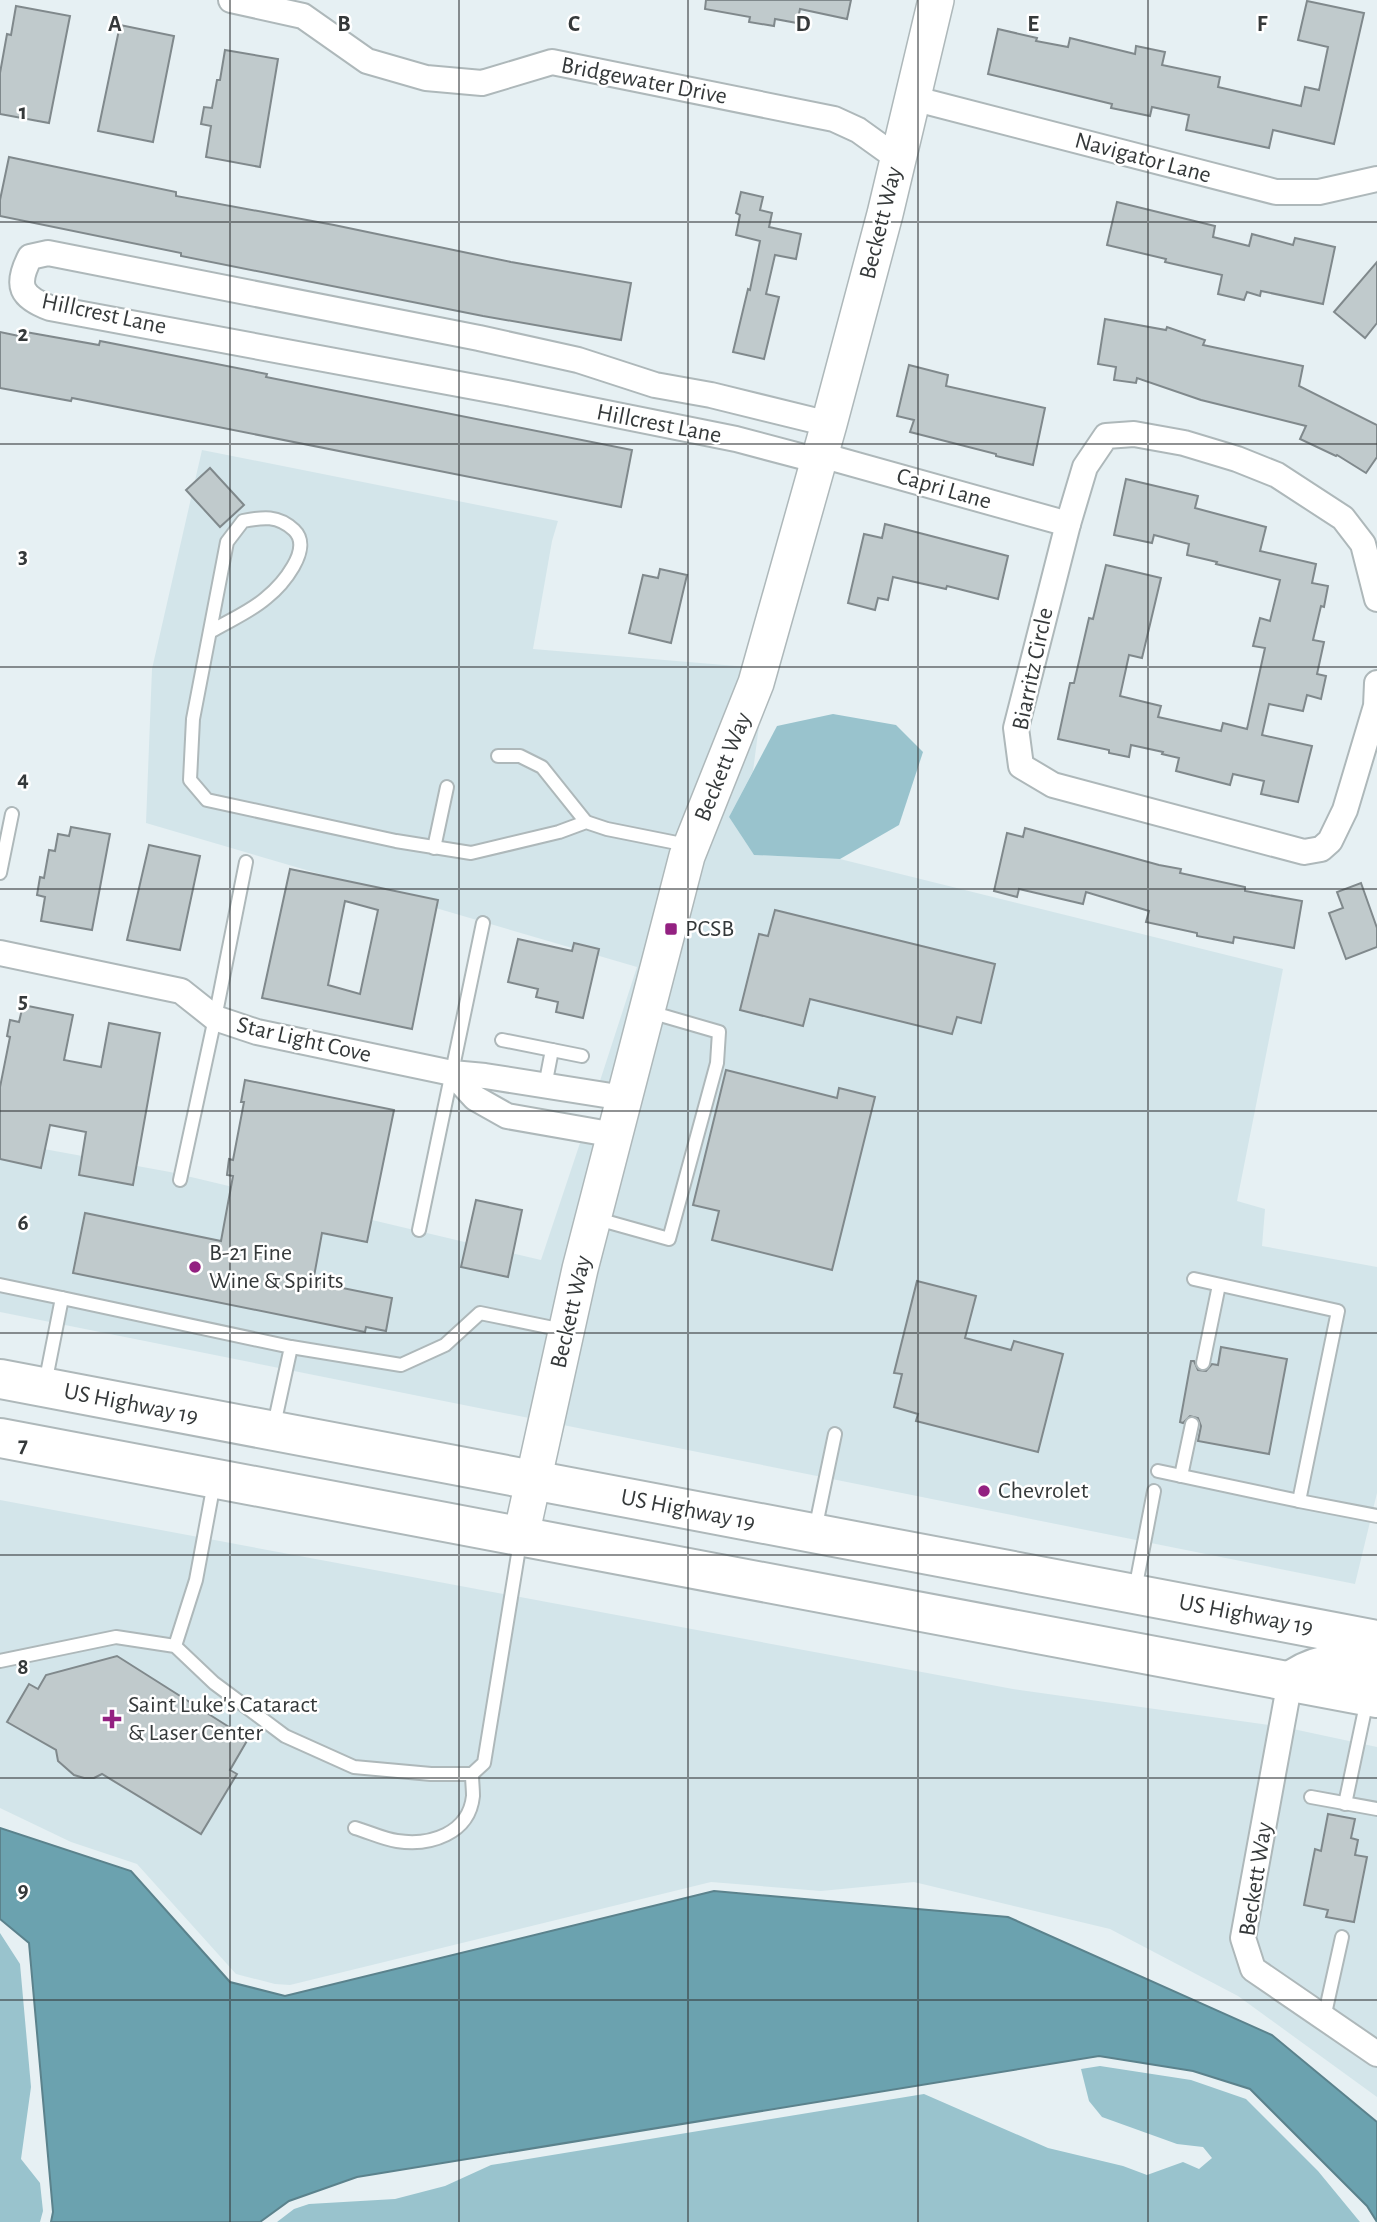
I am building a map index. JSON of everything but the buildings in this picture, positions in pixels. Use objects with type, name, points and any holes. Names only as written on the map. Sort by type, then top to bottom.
[{"type":"highway","name":"US Highway 19","points":[[0,1379],[1377,1640]]},
{"type":"highway","points":[[0,1438],[1290,1681],[1311,1668],[1335,1663],[1374,1688]]},
{"type":"street","name":"Bridgewater Drive","points":[[231,0],[303,16],[367,61],[426,78],[482,83],[552,62],[834,119],[858,130],[897,158]]},
{"type":"street","name":"Beckett Way","points":[[521,1536],[594,1218],[691,846],[756,683],[823,447],[936,0]]},
{"type":"street","name":"Navigator Lane","points":[[912,98],[1276,192],[1319,192],[1377,179]]},
{"type":"street","name":"Hillcrest Lane","points":[[48,253],[479,338],[578,360],[655,385],[711,395],[823,447],[736,439],[508,393],[50,308],[32,301],[22,288],[22,273],[30,257],[48,253]]},
{"type":"street","name":"Biarritz Circle","points":[[1377,599],[1363,544],[1342,518],[1277,475],[1237,459],[1184,443],[1134,434],[1106,436],[1085,467],[1068,524],[1016,728],[1021,766],[1052,785],[1304,852],[1321,849],[1330,841],[1345,810],[1376,706],[1377,683]]},
{"type":"street","name":"Capri Lane","points":[[823,447],[1068,524]]},
{"type":"street","name":"Star Light Cove","points":[[0,953],[181,991],[215,1018],[257,1032],[452,1073],[624,1098]]},
{"type":"street","points":[[452,1073],[475,1098],[507,1116],[615,1135]]},
{"type":"street","name":"Beckett Way","points":[[1290,1681],[1242,1938],[1253,1969],[1377,2054]]},
{"type":"lane","points":[[209,632],[266,599],[293,570],[301,547],[297,532],[282,521],[268,516],[243,521],[227,542],[209,632],[193,719],[190,780],[206,800],[383,839],[471,853],[559,832],[586,822]]},
{"type":"lane","points":[[498,756],[520,756],[542,766],[586,822],[607,829],[691,846]]},
{"type":"lane","points":[[434,848],[447,786]]},
{"type":"lane","points":[[0,873],[12,814]]},
{"type":"lane","points":[[180,1180],[247,862]]},
{"type":"lane","points":[[419,1230],[483,923]]},
{"type":"lane","points":[[594,1218],[669,1239],[717,1063],[719,1032],[647,1011]]},
{"type":"lane","points":[[502,1040],[582,1056]]},
{"type":"lane","points":[[545,1086],[552,1050]]},
{"type":"lane","points":[[1194,1279],[1338,1311],[1300,1501]]},
{"type":"lane","points":[[0,1285],[291,1347],[401,1365],[445,1345],[480,1313],[567,1331]]},
{"type":"lane","points":[[1203,1363],[1219,1285]]},
{"type":"lane","points":[[44,1387],[62,1298]]},
{"type":"lane","points":[[273,1431],[291,1347]]},
{"type":"lane","points":[[1181,1476],[1192,1424]]},
{"type":"lane","points":[[814,1533],[835,1434]]},
{"type":"lane","points":[[1158,1471],[1377,1516]]},
{"type":"lane","points":[[175,1646],[196,1580],[215,1479]]},
{"type":"lane","points":[[1134,1594],[1154,1491]]},
{"type":"lane","points":[[0,1661],[116,1637],[175,1646],[214,1683],[285,1736],[354,1767],[431,1774],[472,1774],[484,1763],[521,1536]]},
{"type":"lane","points":[[1345,1804],[1374,1688]]},
{"type":"lane","points":[[355,1828],[397,1841],[427,1842],[453,1833],[466,1816],[473,1798],[472,1774]]},
{"type":"lane","points":[[1311,1797],[1377,1809]]},
{"type":"lane","points":[[1324,2018],[1342,1937]]},
{"type":"shaded area","points":[[202,450],[558,521],[533,649],[748,667],[615,1086],[599,1084],[637,967],[146,823],[152,669]]},
{"type":"shaded area","points":[[762,703],[753,771],[729,817],[754,855],[840,859],[1283,969],[1237,1201],[1265,1209],[1262,1246],[1377,1267],[1377,1493],[1355,1584],[558,1424],[698,860]]},
{"type":"shaded area","points":[[833,714],[896,725],[923,752],[899,825],[840,859],[754,855],[729,817],[777,726]]},
{"type":"shaded area","points":[[581,1140],[600,1143],[534,1419],[0,1312],[0,1141],[170,1172],[541,1260]]},
{"type":"shaded area","points":[[0,1500],[1013,1689],[1269,1725],[1231,1941],[1246,1978],[1377,2067],[1377,2097],[1238,1996],[1110,1929],[914,1882],[821,1891],[711,1882],[290,1985],[236,1974],[137,1864],[71,1842],[0,1808]]},
{"type":"shaded area","points":[[1293,1729],[1377,1747],[1377,2041],[1264,1963],[1255,1938]]},
{"type":"shaded area","points":[[0,1828],[131,1871],[230,1982],[285,1996],[714,1891],[1008,1917],[1272,2035],[1377,2122],[1377,2222],[1367,2206],[1250,2089],[1193,2071],[1099,2056],[357,2177],[289,2201],[260,2222],[51,2222],[53,2212],[29,1943],[0,1919]]},
{"type":"shaded area","points":[[0,1933],[20,1964],[31,2087],[21,2159],[40,2183],[43,2211],[40,2222],[0,2222]]},
{"type":"shaded area","points":[[1100,2066],[1191,2080],[1246,2099],[1318,2171],[1360,2222],[277,2222],[294,2209],[309,2204],[395,2199],[445,2186],[491,2165],[924,2094],[1048,2148],[1123,2166],[1147,2175],[1183,2162],[1199,2169],[1212,2158],[1203,2147],[1177,2144],[1102,2117],[1089,2101],[1081,2069]]},
{"type":"place","name":"PCSB","points":[[671,929]]},
{"type":"place","name":"B-21 Fine Wine & Spirits","points":[[195,1267]]},
{"type":"place","name":"Chevrolet","points":[[984,1491]]},
{"type":"place","name":"Saint Luke's Cataract & Laser Center","points":[[112,1719]]}]
